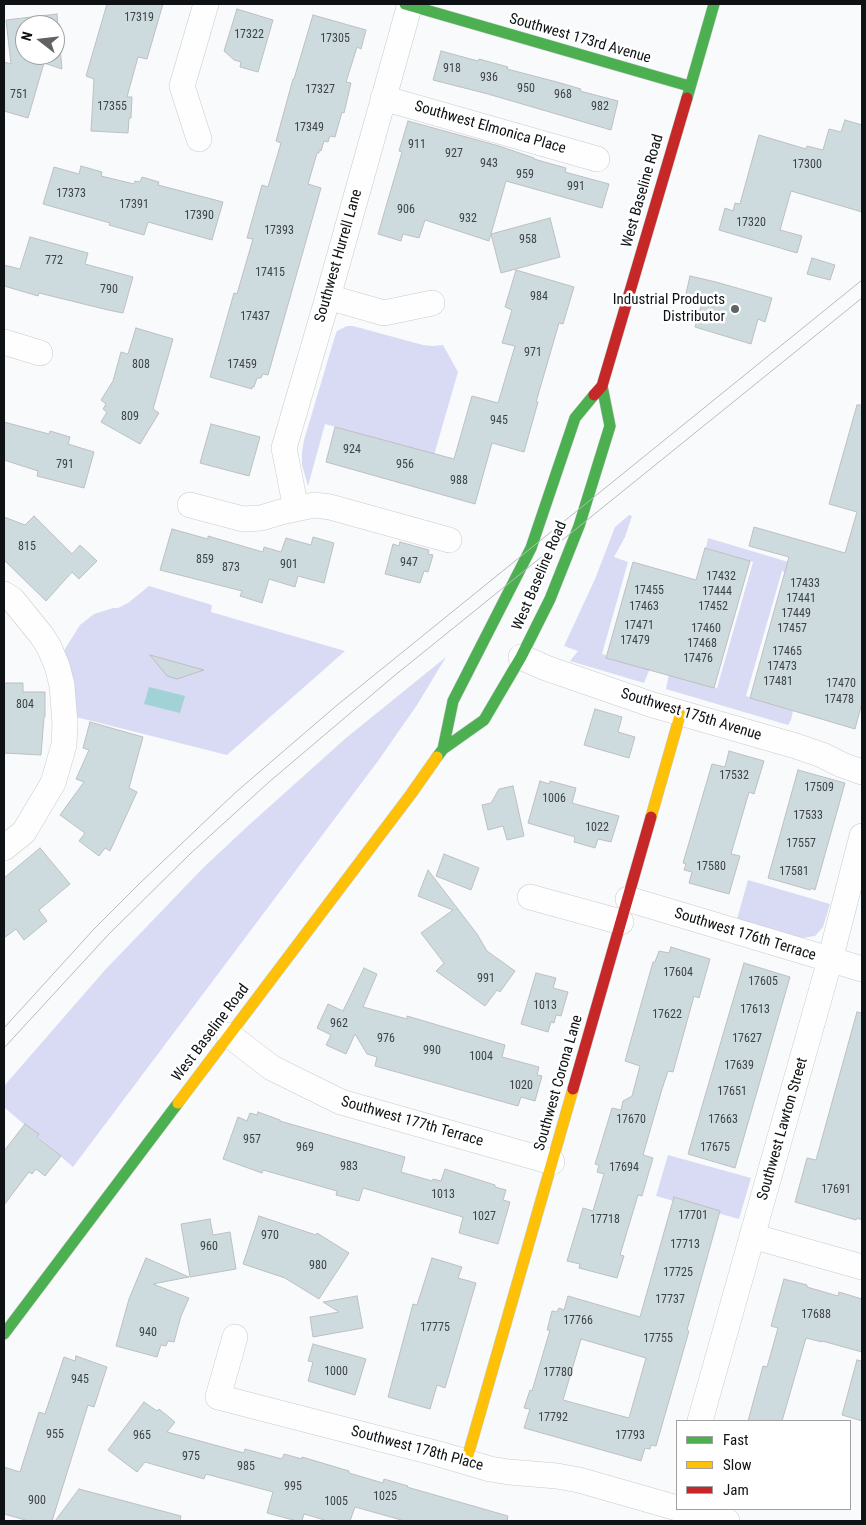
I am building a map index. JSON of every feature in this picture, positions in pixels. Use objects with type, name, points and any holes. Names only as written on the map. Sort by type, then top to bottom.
[{"type":"main road","name":"Southwest 173rd Avenue","points":[[408,4],[689,86]]},
{"type":"main road","name":"West Baseline Road","points":[[442,749],[453,701],[531,548],[575,418],[602,386],[714,4]]},
{"type":"main road","name":"West Baseline Road","points":[[4,1334],[411,794],[442,749],[484,720],[521,657],[550,599],[579,526],[610,426],[602,386]]},
{"type":"main road","name":"Southwest Corona Lane","points":[[466,1462],[681,712]]},
{"type":"street","points":[[199,139],[182,86],[206,4]]},
{"type":"street","name":"Southwest Hurrell Lane","points":[[296,509],[284,448],[328,297],[408,4]]},
{"type":"street","name":"Southwest Elmonica Place","points":[[383,98],[597,159]]},
{"type":"street","points":[[328,297],[384,313],[432,303]]},
{"type":"street","points":[[4,342],[40,352]]},
{"type":"street","points":[[190,505],[243,519],[261,518],[314,505],[330,506],[449,540]]},
{"type":"street","points":[[4,594],[13,600],[42,636],[49,648],[57,666],[62,685],[65,724],[64,745],[52,784],[24,832],[4,848]]},
{"type":"street","name":"Southwest 175th Avenue","points":[[521,657],[546,668],[653,705],[796,746],[862,772]]},
{"type":"street","name":"Southwest Lawton Street","points":[[700,1420],[830,960],[862,836]]},
{"type":"street","name":"Southwest 176th Terrace","points":[[530,897],[624,910],[862,969]]},
{"type":"street","name":"Southwest 177th Terrace","points":[[229,1035],[272,1068],[341,1102],[552,1162]]},
{"type":"street","points":[[752,1236],[862,1267]]},
{"type":"street","name":"Southwest 178th Place","points":[[235,1337],[218,1396],[490,1469],[579,1480],[676,1509]]},
{"type":"street","name":"Southwest 178th Place","points":[[681,1510],[727,1521]]},
{"type":"shaded area","points":[[347,326],[423,345],[443,345],[458,372],[434,455],[325,424],[308,486],[302,465],[304,440],[335,336],[337,331]]},
{"type":"shaded area","points":[[629,515],[632,516],[625,537],[614,557],[628,562],[602,654],[650,668],[644,683],[570,661],[578,651],[564,646],[595,579],[615,527]]},
{"type":"shaded area","points":[[708,538],[832,575],[830,584],[782,571],[746,696],[793,711],[788,725],[666,689],[669,674],[717,688],[753,562],[706,548]]},
{"type":"shaded area","points":[[149,586],[212,605],[211,612],[345,651],[227,755],[76,717],[64,654],[65,649],[80,625],[94,614],[118,608],[128,603]]},
{"type":"shaded area","points":[[446,657],[417,705],[378,761],[73,1167],[4,1107],[4,1086],[105,970],[203,868],[346,738]]},
{"type":"shaded area","points":[[149,687],[185,696],[180,713],[144,704]]},
{"type":"shaded area","points":[[748,880],[830,904],[823,927],[815,936],[802,938],[737,919]]},
{"type":"shaded area","points":[[668,1155],[751,1178],[739,1219],[656,1196]]},
{"type":"building","points":[[107,4],[163,4],[147,59],[138,57],[127,97],[132,97],[128,133],[91,131],[94,79],[86,76]]},
{"type":"building","points":[[237,9],[273,20],[258,72],[240,67],[241,62],[234,60],[224,51]]},
{"type":"building","points":[[313,15],[366,30],[361,49],[357,47],[346,82],[351,83],[344,113],[342,112],[335,137],[330,136],[328,142],[324,141],[321,151],[319,150],[319,153],[317,153],[308,184],[321,188],[268,375],[263,374],[261,378],[257,378],[252,389],[210,377],[234,293],[237,294],[253,239],[247,238],[262,185],[268,187],[281,143],[276,141]]},
{"type":"building","points":[[15,19],[15,65],[43,65],[28,118],[4,111],[4,62],[11,64],[6,20]]},
{"type":"building","points":[[441,51],[508,67],[507,69],[618,101],[611,130],[433,80]]},
{"type":"building","points":[[50,65],[62,65],[62,69]]},
{"type":"building","points":[[845,120],[862,125],[862,212],[791,191],[780,230],[802,236],[797,253],[719,230],[725,208],[733,211],[735,203],[740,204],[759,135],[806,149],[807,146],[823,150],[829,129],[841,132]]},
{"type":"building","points":[[408,121],[499,146],[566,168],[565,172],[609,184],[602,208],[506,181],[489,241],[425,220],[419,238],[403,234],[401,241],[378,234],[402,152],[399,151]]},
{"type":"building","points":[[81,166],[102,172],[101,176],[134,184],[135,181],[140,182],[142,177],[159,182],[158,185],[223,202],[212,240],[148,222],[144,235],[43,204],[54,167],[79,174]]},
{"type":"building","points":[[550,218],[560,257],[501,273],[491,234]]},
{"type":"building","points":[[30,237],[88,253],[85,264],[133,277],[123,313],[39,293],[38,296],[4,286],[4,265],[20,269]]},
{"type":"building","points":[[812,258],[835,265],[830,280],[807,274]]},
{"type":"building","points":[[516,270],[574,287],[563,324],[559,323],[536,402],[538,402],[524,452],[492,443],[475,504],[326,462],[335,427],[454,459],[472,396],[498,403],[515,346],[502,343],[512,310],[505,307]]},
{"type":"building","name":"Industrial Products Distributor","points":[[690,276],[772,298],[765,322],[758,319],[751,344],[695,327],[702,303],[685,298]]},
{"type":"building","points":[[136,328],[173,339],[153,409],[159,413],[140,444],[101,422],[107,412],[103,409],[106,404],[101,400],[113,381],[121,352],[128,354]]},
{"type":"building","points":[[857,405],[862,405],[862,703],[855,729],[750,698],[789,557],[749,546],[754,527],[845,553],[857,512],[829,504]]},
{"type":"building","points":[[4,422],[49,434],[50,431],[70,437],[68,444],[94,452],[84,488],[37,476],[38,471],[4,460]]},
{"type":"building","points":[[211,424],[260,437],[249,476],[200,463]]},
{"type":"building","points":[[34,516],[72,554],[80,545],[97,561],[79,579],[72,572],[46,601],[4,560],[4,517],[25,525]]},
{"type":"building","points":[[172,529],[208,539],[208,536],[263,552],[264,547],[281,552],[286,538],[311,545],[313,537],[334,543],[324,583],[298,576],[295,587],[269,579],[262,603],[240,596],[242,591],[160,570]]},
{"type":"building","points":[[400,542],[429,550],[428,554],[433,555],[428,572],[424,571],[420,583],[385,574],[393,544],[399,546]]},
{"type":"building","points":[[705,548],[750,561],[714,688],[606,658],[633,562],[696,580]]},
{"type":"building","points":[[150,655],[204,670],[177,679],[167,676]]},
{"type":"building","points":[[4,683],[23,683],[23,692],[45,692],[45,717],[41,755],[4,753]]},
{"type":"building","points":[[595,709],[622,717],[618,732],[635,737],[629,758],[584,745]]},
{"type":"building","points":[[90,722],[143,737],[129,788],[137,792],[110,851],[105,848],[99,856],[79,841],[85,833],[60,815],[84,782],[76,779],[89,750],[83,748]]},
{"type":"building","points":[[729,751],[764,761],[754,794],[749,792],[731,854],[740,856],[729,894],[689,883],[692,872],[684,870],[686,864],[683,863],[712,764],[725,767]]},
{"type":"building","points":[[798,770],[845,783],[815,890],[768,878]]},
{"type":"building","points":[[540,781],[549,784],[550,781],[576,788],[572,803],[619,816],[611,842],[598,839],[595,848],[574,842],[575,837],[528,823]]},
{"type":"building","points":[[513,786],[524,836],[507,840],[503,826],[488,830],[482,805],[491,803],[499,789]]},
{"type":"building","points":[[40,848],[70,884],[39,910],[47,921],[24,940],[16,929],[4,938],[4,878]]},
{"type":"building","points":[[444,854],[479,868],[471,890],[436,876]]},
{"type":"building","points":[[428,870],[477,934],[487,951],[515,971],[500,992],[497,990],[485,1006],[436,971],[444,963],[421,933],[453,910],[418,896]]},
{"type":"building","points":[[671,947],[710,959],[699,998],[694,996],[673,1072],[668,1071],[662,1089],[643,1155],[653,1158],[642,1196],[638,1195],[620,1255],[624,1256],[617,1278],[579,1268],[580,1264],[567,1261],[583,1208],[593,1211],[604,1174],[597,1172],[599,1165],[595,1164],[612,1108],[621,1110],[623,1101],[632,1096],[640,1066],[625,1061],[653,962],[655,962],[659,951],[669,953]]},
{"type":"building","points":[[744,963],[790,977],[735,1168],[688,1154]]},
{"type":"building","points":[[364,968],[377,974],[363,1007],[407,1019],[407,1016],[505,1045],[502,1057],[539,1067],[537,1075],[542,1076],[535,1101],[521,1097],[518,1106],[375,1066],[377,1057],[367,1054],[355,1034],[346,1054],[326,1045],[331,1035],[317,1028],[328,1004],[343,1011]]},
{"type":"building","points":[[536,973],[556,978],[553,988],[568,992],[561,1016],[556,1015],[554,1023],[551,1022],[548,1032],[521,1024]]},
{"type":"building","points":[[857,1012],[862,1013],[862,1220],[857,1218],[856,1220],[795,1202],[807,1158],[816,1160]]},
{"type":"building","points":[[258,1112],[280,1121],[405,1157],[401,1172],[432,1181],[433,1179],[441,1181],[445,1169],[506,1190],[503,1200],[510,1202],[498,1244],[459,1233],[463,1217],[363,1188],[359,1201],[336,1195],[337,1191],[263,1170],[262,1173],[223,1159],[238,1117],[247,1121],[250,1113],[257,1115]]},
{"type":"building","points":[[25,1124],[39,1134],[37,1137],[61,1156],[45,1176],[36,1169],[32,1174],[29,1172],[4,1205],[4,1151]]},
{"type":"building","points":[[674,1197],[720,1211],[687,1330],[689,1331],[656,1446],[651,1445],[650,1449],[645,1448],[641,1461],[524,1428],[530,1409],[524,1408],[530,1390],[532,1391],[550,1330],[547,1330],[552,1311],[557,1312],[559,1308],[564,1310],[568,1296],[640,1317]],"holes":[[[581,1339],[646,1358],[629,1418],[563,1400]]]},
{"type":"building","points":[[259,1216],[316,1235],[317,1233],[349,1253],[319,1299],[285,1278],[243,1264]]},
{"type":"building","points":[[210,1219],[213,1235],[230,1232],[236,1269],[190,1277],[181,1224]]},
{"type":"building","points":[[146,1258],[189,1277],[153,1284],[189,1298],[181,1316],[174,1342],[168,1341],[166,1346],[161,1345],[157,1357],[116,1346],[129,1299]]},
{"type":"building","points":[[432,1258],[462,1267],[458,1278],[476,1283],[445,1388],[437,1385],[430,1409],[388,1397],[413,1304],[417,1305]]},
{"type":"building","points":[[784,1279],[838,1296],[839,1292],[862,1299],[862,1352],[806,1338],[782,1420],[748,1420],[763,1366],[767,1367],[778,1328],[771,1326]]},
{"type":"building","points":[[357,1296],[363,1328],[313,1337],[310,1317],[339,1312],[323,1302]]},
{"type":"building","points":[[313,1344],[366,1359],[355,1395],[308,1381],[313,1362],[308,1361]]},
{"type":"building","points":[[76,1356],[107,1367],[94,1407],[88,1405],[52,1521],[29,1521],[4,1514],[4,1467],[20,1472],[39,1412],[45,1414],[64,1357],[75,1361]]},
{"type":"building","points":[[857,1360],[862,1361],[862,1421],[842,1415]]},
{"type":"building","points":[[144,1402],[157,1411],[159,1409],[175,1422],[167,1432],[244,1453],[245,1449],[282,1459],[284,1454],[302,1459],[302,1457],[383,1483],[384,1479],[508,1516],[507,1521],[405,1521],[355,1507],[350,1521],[328,1521],[304,1514],[302,1521],[297,1521],[267,1513],[273,1492],[206,1474],[204,1479],[145,1462],[137,1472],[108,1450]]},
{"type":"building","points":[[79,1489],[181,1516],[180,1521],[55,1521]]},
{"type":"tram line","points":[[4,1028],[94,929],[236,792],[336,706],[862,280]]},
{"type":"tram line","points":[[4,1048],[108,935],[190,854],[269,782],[394,676],[862,298]]},
{"type":"traffic: fast","points":[[405,4],[689,86]]},
{"type":"traffic: fast","points":[[687,98],[714,4]]},
{"type":"traffic: fast","points":[[437,757],[443,749],[484,720],[521,657],[550,599],[579,526],[610,426],[602,386]]},
{"type":"traffic: fast","points":[[443,749],[453,701],[531,548],[575,418],[594,395]]},
{"type":"traffic: fast","points":[[4,1334],[178,1103]]},
{"type":"traffic: slow","points":[[651,817],[681,712]]},
{"type":"traffic: slow","points":[[178,1103],[437,757]]},
{"type":"traffic: slow","points":[[466,1462],[573,1089]]},
{"type":"traffic: jam","points":[[594,395],[602,386],[687,98]]},
{"type":"traffic: jam","points":[[573,1089],[651,817]]},
{"type":"place","name":"Industrial Products Distributor","points":[[735,309]]}]
